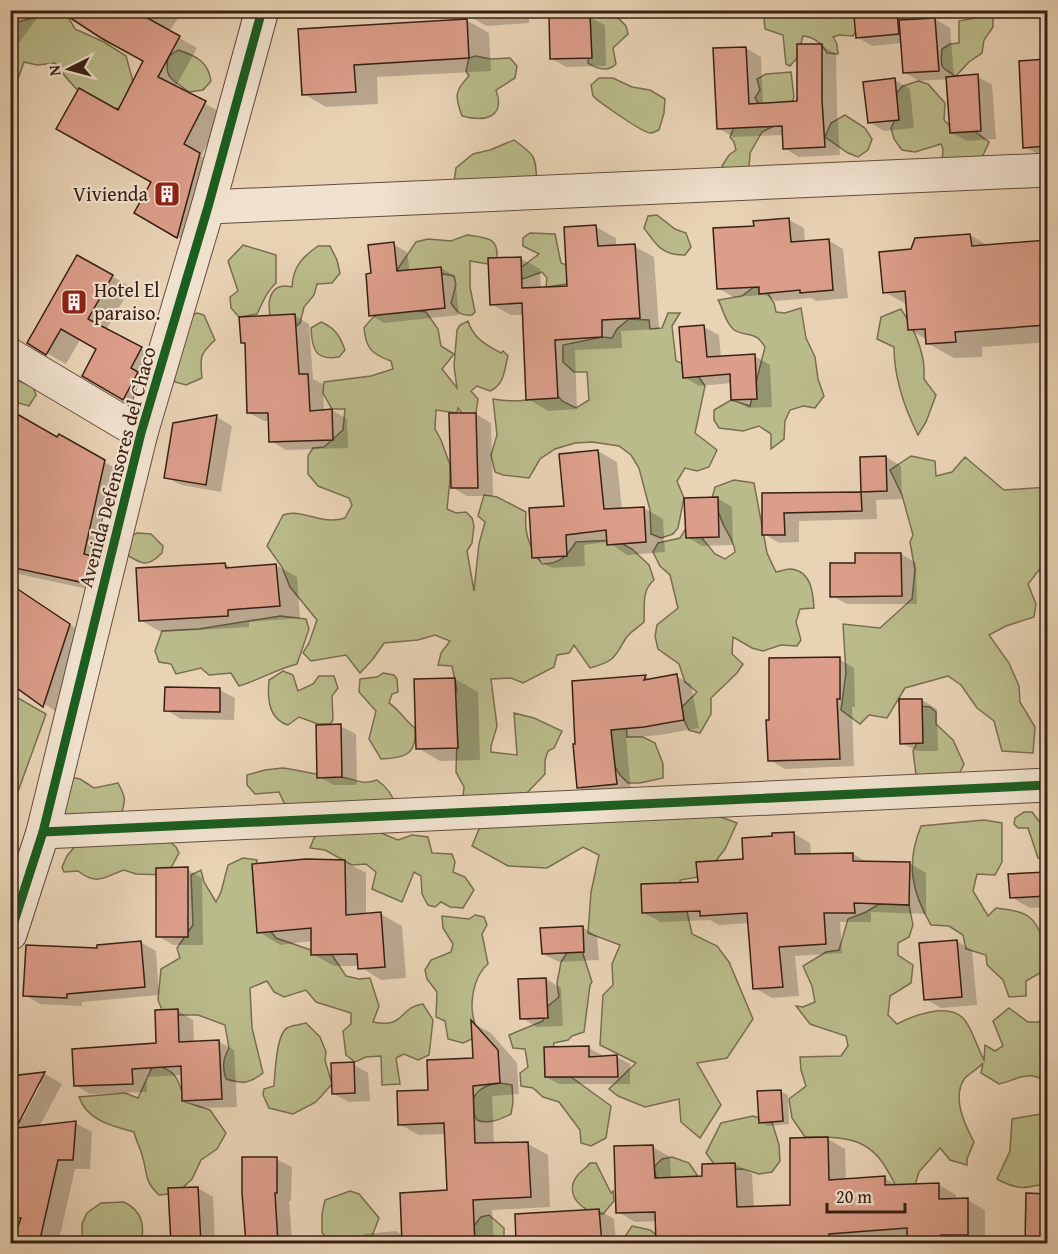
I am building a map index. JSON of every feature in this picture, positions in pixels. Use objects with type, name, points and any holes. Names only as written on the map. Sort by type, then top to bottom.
[{"type":"street","name":"Avenida Defensores del Chaco","points":[[10,934],[43,832],[141,433],[208,207],[262,10]]},
{"type":"street","points":[[208,207],[1047,170]]},
{"type":"street","points":[[10,355],[141,433]]},
{"type":"street","points":[[43,832],[1047,785]]},
{"type":"green space","points":[[594,11],[611,11],[626,26],[628,34],[613,48],[616,64],[606,69],[588,63],[590,15]]},
{"type":"green space","points":[[751,11],[876,11],[853,36],[833,37],[837,44],[838,54],[827,53],[818,42],[803,36],[797,58],[790,66],[786,64],[783,35],[765,29],[764,18]]},
{"type":"green space","points":[[876,11],[946,11],[935,18]]},
{"type":"green space","points":[[54,12],[65,12],[75,29],[104,42],[126,56],[137,96],[134,100],[124,106],[103,110],[88,101],[55,63],[37,65],[24,62],[11,98],[11,24]]},
{"type":"green space","points":[[985,16],[993,18],[993,27],[984,40],[982,53],[969,62],[956,76],[947,71],[941,64],[942,49],[950,44],[959,43],[959,21]]},
{"type":"green space","points":[[178,50],[196,57],[204,64],[211,81],[203,90],[189,92],[169,75],[168,57]]},
{"type":"green space","points":[[476,56],[490,59],[510,58],[517,66],[515,78],[496,90],[498,107],[495,112],[485,118],[462,116],[457,99],[458,90],[469,76],[466,71],[469,58]]},
{"type":"green space","points":[[791,72],[794,97],[791,105],[774,126],[762,132],[750,153],[749,168],[730,176],[722,166],[729,155],[736,150],[730,137],[734,127],[758,103],[755,98],[760,90],[757,79],[766,74]]},
{"type":"green space","points":[[599,78],[613,78],[632,87],[650,90],[665,99],[659,130],[646,132],[593,96],[591,85]]},
{"type":"green space","points":[[918,81],[928,84],[945,103],[944,120],[950,126],[974,131],[989,142],[979,164],[942,163],[941,144],[915,152],[902,150],[894,139],[891,128],[895,120],[897,92],[903,86]]},
{"type":"green space","points":[[845,115],[865,128],[872,139],[868,150],[858,157],[825,137],[831,123]]},
{"type":"green space","points":[[514,140],[533,157],[537,182],[454,182],[456,168],[473,154]]},
{"type":"green space","points":[[657,215],[675,229],[686,233],[691,247],[685,255],[671,254],[652,240],[644,228],[648,216]]},
{"type":"green space","points":[[530,233],[555,234],[561,263],[574,268],[574,283],[546,287],[547,278],[542,272],[520,280],[519,269],[539,254],[523,246],[523,238]]},
{"type":"green space","points":[[467,235],[491,240],[497,254],[496,263],[470,261],[470,287],[475,312],[472,315],[459,313],[451,303],[456,285],[454,276],[397,270],[416,242],[428,239],[451,241]]},
{"type":"green space","points":[[243,245],[276,255],[276,283],[267,294],[257,314],[239,317],[231,308],[230,297],[238,291],[228,261]]},
{"type":"green space","points":[[318,246],[330,246],[340,273],[332,283],[317,284],[314,295],[304,307],[300,323],[291,330],[270,315],[270,297],[275,289],[285,286],[292,287],[299,263]]},
{"type":"green space","points":[[754,287],[765,289],[774,303],[776,312],[785,313],[801,308],[806,338],[815,357],[818,379],[824,396],[815,408],[803,406],[790,410],[785,421],[784,439],[771,449],[771,434],[759,426],[743,431],[719,428],[714,420],[714,410],[731,400],[750,406],[765,347],[757,338],[733,329],[718,300],[742,296]]},
{"type":"green space","points":[[414,307],[426,312],[438,329],[441,346],[454,354],[442,369],[457,388],[454,366],[457,330],[460,325],[468,321],[473,332],[481,340],[508,356],[499,385],[490,391],[477,386],[471,391],[478,399],[476,413],[465,417],[458,408],[457,413],[436,410],[435,429],[450,465],[447,509],[456,513],[466,512],[472,518],[474,526],[472,543],[467,551],[474,591],[479,544],[485,522],[478,516],[484,495],[497,497],[526,512],[528,540],[542,564],[554,563],[562,558],[576,542],[615,540],[632,549],[649,565],[654,580],[645,594],[644,622],[628,636],[609,661],[590,668],[574,645],[569,653],[557,655],[554,667],[523,683],[511,678],[491,679],[497,726],[491,752],[517,755],[514,713],[534,718],[562,731],[554,748],[548,751],[545,760],[545,774],[524,796],[463,797],[464,787],[456,772],[457,738],[451,700],[457,690],[452,666],[438,665],[441,653],[450,641],[435,635],[418,640],[384,643],[360,673],[346,655],[311,661],[303,653],[317,620],[290,587],[282,567],[267,546],[283,515],[290,513],[328,520],[345,518],[352,505],[349,498],[318,486],[308,474],[308,456],[313,448],[324,447],[343,430],[345,409],[332,409],[323,393],[324,382],[371,376],[393,369],[391,361],[374,353],[368,345],[364,328],[379,314],[408,311]]},
{"type":"green space","points":[[901,309],[911,325],[921,351],[924,379],[936,395],[926,422],[918,435],[901,392],[894,347],[877,339],[881,317]]},
{"type":"green space","points":[[197,313],[204,315],[215,340],[202,357],[202,378],[186,385],[175,382],[170,364],[181,321]]},
{"type":"green space","points":[[668,313],[680,313],[672,326],[676,361],[692,367],[705,386],[695,433],[717,450],[709,467],[697,471],[685,468],[677,481],[684,498],[678,528],[673,534],[661,538],[651,534],[650,510],[639,468],[631,455],[619,446],[592,442],[575,443],[555,449],[540,459],[529,478],[495,472],[491,455],[497,435],[493,399],[524,400],[554,391],[562,401],[576,408],[589,400],[587,372],[574,372],[563,362],[563,345],[602,337],[612,338],[617,329],[629,319],[649,320],[650,329],[662,328]]},
{"type":"green space","points":[[321,322],[333,330],[341,341],[345,350],[339,357],[325,357],[316,352],[312,342],[311,328]]},
{"type":"green space","points":[[10,377],[33,387],[36,395],[29,406],[11,401]]},
{"type":"green space","points":[[911,456],[935,461],[936,476],[952,472],[965,457],[1004,490],[1047,487],[1047,564],[1043,565],[1028,584],[1036,604],[1034,617],[1006,626],[989,635],[1009,663],[1019,686],[1020,702],[1035,727],[1033,753],[1002,751],[994,721],[977,708],[961,685],[948,676],[905,688],[887,718],[869,715],[860,724],[841,710],[846,673],[843,624],[880,628],[912,599],[915,570],[910,542],[913,535],[902,495],[890,470]]},
{"type":"green space","points":[[734,480],[754,483],[767,553],[776,572],[791,569],[803,574],[812,589],[814,608],[800,609],[796,622],[801,640],[797,646],[781,645],[763,651],[752,648],[733,637],[732,654],[743,664],[711,698],[711,714],[700,733],[689,730],[684,720],[682,707],[697,692],[685,682],[679,664],[658,649],[655,636],[657,625],[678,608],[670,575],[660,566],[653,552],[658,543],[680,538],[685,530],[701,537],[715,554],[725,559],[735,552],[716,507],[711,502],[715,487]]},
{"type":"green space","points":[[137,533],[151,534],[163,546],[162,553],[153,561],[145,563],[127,555],[128,537]]},
{"type":"green space","points":[[280,616],[306,619],[309,629],[297,664],[239,686],[231,673],[209,675],[201,668],[176,674],[171,664],[159,662],[155,651],[162,631],[199,629]]},
{"type":"green space","points":[[283,671],[293,675],[298,691],[313,684],[319,676],[334,676],[338,688],[332,696],[333,720],[330,724],[318,724],[299,717],[288,725],[276,718],[270,707],[269,680]]},
{"type":"green space","points":[[383,673],[394,675],[397,679],[398,692],[392,694],[389,703],[415,728],[414,744],[411,749],[397,758],[381,759],[369,739],[376,711],[359,692],[360,679],[377,677]]},
{"type":"green space","points":[[11,694],[46,714],[11,811]]},
{"type":"green space","points":[[920,706],[930,707],[936,712],[936,724],[953,740],[964,764],[956,775],[923,783],[916,774],[913,751],[917,743]]},
{"type":"green space","points":[[608,716],[626,720],[627,737],[643,737],[655,743],[663,764],[663,778],[628,783],[620,775],[604,748]]},
{"type":"green space","points":[[282,768],[362,782],[377,780],[389,792],[396,807],[287,809],[279,792],[255,794],[247,785],[247,775]]},
{"type":"green space","points":[[70,777],[80,779],[94,788],[118,783],[124,799],[121,815],[83,827],[53,811]]},
{"type":"green space","points":[[699,809],[737,823],[725,849],[704,876],[680,880],[692,934],[717,946],[729,962],[753,1019],[727,1058],[697,1063],[721,1105],[700,1138],[681,1122],[679,1099],[645,1107],[618,1096],[609,1089],[636,1063],[600,1045],[603,995],[613,985],[612,964],[620,945],[588,933],[591,892],[599,855],[583,847],[547,868],[508,866],[472,846],[482,822]]},
{"type":"green space","points":[[1024,812],[1032,812],[1039,821],[1047,824],[1047,861],[1038,858],[1028,828],[1018,828],[1014,824],[1015,818]]},
{"type":"green space","points":[[984,820],[1002,823],[1002,862],[995,875],[977,874],[973,891],[988,916],[996,908],[1017,911],[1028,916],[1037,926],[1045,948],[1047,969],[1026,981],[1026,996],[1009,997],[1003,980],[987,965],[986,955],[966,949],[963,935],[949,926],[931,925],[915,888],[913,852],[921,826]]},
{"type":"green space","points":[[332,825],[381,833],[398,840],[412,835],[428,837],[432,853],[452,854],[455,862],[453,872],[465,877],[474,890],[463,908],[450,907],[441,902],[435,907],[428,905],[422,894],[421,876],[414,872],[402,902],[372,889],[376,872],[366,864],[352,865],[325,850],[310,848],[314,838]]},
{"type":"green space","points":[[165,838],[176,847],[179,853],[167,875],[136,874],[124,870],[96,879],[78,871],[64,872],[62,867],[67,856],[77,844]]},
{"type":"green space","points":[[243,858],[257,860],[253,882],[269,929],[276,938],[311,950],[330,952],[346,976],[359,979],[370,978],[379,1006],[373,1022],[391,1023],[409,1009],[423,1004],[433,1020],[429,1055],[418,1060],[404,1054],[396,1058],[400,1084],[382,1085],[381,1056],[366,1057],[355,1062],[346,1055],[343,1031],[351,1024],[351,1013],[316,1002],[306,990],[284,997],[274,992],[267,981],[250,988],[252,1028],[263,1073],[246,1082],[226,1079],[224,1063],[229,1048],[225,1025],[198,1015],[179,1015],[162,1010],[158,1000],[161,969],[180,958],[177,948],[193,925],[191,875],[201,870],[204,882],[216,902],[228,865]]},
{"type":"green space","points":[[879,904],[909,905],[913,925],[909,937],[898,943],[898,955],[913,965],[911,983],[890,996],[888,1015],[897,1024],[930,1012],[948,1011],[956,1014],[963,1018],[969,1026],[984,1060],[985,1045],[995,1051],[1003,1046],[993,1021],[1009,1008],[1028,1022],[1039,1022],[1047,1013],[1047,1081],[1029,1076],[999,1084],[981,1073],[983,1063],[967,1076],[961,1086],[959,1102],[974,1142],[967,1165],[950,1160],[940,1148],[919,1172],[910,1201],[898,1190],[886,1168],[870,1149],[851,1140],[805,1137],[792,1118],[789,1099],[806,1086],[800,1057],[841,1056],[848,1046],[846,1036],[810,1024],[796,1006],[803,1007],[815,1002],[812,986],[803,966],[826,952],[839,950],[848,919]]},
{"type":"green space","points":[[475,915],[484,917],[487,925],[482,934],[488,964],[480,973],[474,989],[472,1012],[474,1033],[472,1039],[463,1043],[448,1039],[445,1021],[436,1017],[437,992],[427,979],[425,970],[431,960],[451,952],[453,944],[443,928],[442,916],[469,919]]},
{"type":"green space","points":[[571,946],[581,948],[592,982],[584,1032],[568,1040],[554,1043],[547,1077],[571,1077],[611,1106],[606,1138],[591,1146],[581,1143],[580,1130],[559,1102],[543,1097],[533,1088],[521,1086],[520,1073],[528,1067],[525,1049],[513,1048],[509,1035],[543,1021],[548,1006],[559,997],[557,983],[561,962]]},
{"type":"green space","points":[[306,1023],[320,1037],[326,1052],[325,1060],[332,1084],[316,1102],[293,1114],[269,1108],[263,1095],[264,1089],[274,1086],[280,1038],[287,1028]]},
{"type":"green space","points":[[153,1065],[172,1073],[179,1082],[185,1102],[210,1110],[226,1133],[217,1149],[201,1160],[192,1179],[177,1193],[159,1195],[148,1180],[134,1132],[94,1117],[79,1097],[125,1093],[138,1098]]},
{"type":"green space","points":[[500,1083],[512,1085],[511,1114],[490,1122],[477,1120],[472,1106],[476,1094],[485,1087]]},
{"type":"green space","points":[[1047,1113],[1047,1183],[1021,1187],[997,1179],[1010,1151],[1012,1119]]},
{"type":"green space","points":[[753,1116],[772,1122],[779,1145],[780,1161],[772,1172],[759,1174],[743,1169],[717,1168],[706,1153],[721,1123]]},
{"type":"green space","points":[[672,1157],[689,1163],[697,1175],[694,1186],[657,1182],[654,1167],[662,1159]]},
{"type":"green space","points":[[590,1163],[596,1163],[611,1193],[613,1191],[614,1201],[603,1214],[583,1207],[572,1190],[578,1174]]},
{"type":"green space","points":[[350,1191],[359,1194],[379,1218],[368,1243],[334,1243],[322,1233],[325,1200]]},
{"type":"green space","points":[[124,1202],[135,1210],[141,1219],[143,1230],[141,1243],[89,1243],[82,1236],[82,1224],[87,1213],[101,1203]]},
{"type":"green space","points":[[489,1215],[504,1228],[504,1240],[502,1243],[473,1243],[473,1227],[481,1217]]},
{"type":"green space","points":[[632,1226],[650,1230],[665,1243],[624,1243],[624,1238]]},
{"type":"building","points":[[58,10],[133,10],[180,36],[158,77],[206,101],[184,144],[200,153],[177,238],[134,213],[151,182],[56,129],[79,88],[118,110],[143,61],[101,38]]},
{"type":"building","points":[[897,12],[899,34],[856,38],[854,16]]},
{"type":"building","points":[[590,15],[592,58],[550,59],[549,16]]},
{"type":"building","points":[[935,18],[939,71],[903,73],[899,20]]},
{"type":"building","points":[[467,19],[469,58],[354,65],[356,92],[302,95],[298,29]]},
{"type":"building","points":[[797,44],[822,44],[825,147],[783,149],[782,126],[717,129],[713,48],[746,47],[749,104],[797,101]]},
{"type":"building","points":[[1047,59],[1047,146],[1023,148],[1019,61]]},
{"type":"building","points":[[978,74],[981,131],[950,133],[946,77]]},
{"type":"building","points":[[895,78],[899,120],[868,123],[863,82]]},
{"type":"building","points":[[789,218],[791,242],[829,239],[833,290],[759,294],[759,287],[717,289],[713,228],[754,226],[753,221]]},
{"type":"building","points":[[596,225],[598,246],[635,244],[640,318],[602,320],[602,337],[555,340],[558,398],[526,400],[522,303],[490,305],[488,258],[521,257],[522,288],[567,286],[564,227]]},
{"type":"building","points":[[970,234],[972,246],[1047,240],[1047,325],[955,332],[956,342],[926,344],[925,329],[908,330],[905,291],[883,293],[879,252],[911,249],[915,238]]},
{"type":"building","points":[[394,242],[397,271],[441,267],[445,308],[369,316],[366,274],[371,273],[368,245]]},
{"type":"building","points":[[77,255],[113,275],[88,319],[142,347],[131,368],[138,372],[123,400],[82,376],[96,349],[61,329],[46,355],[27,343]]},
{"type":"building","points":[[295,314],[299,374],[308,374],[310,411],[332,409],[333,440],[269,442],[268,413],[247,413],[245,343],[241,343],[239,317]]},
{"type":"building","points":[[704,325],[707,357],[755,354],[757,399],[731,400],[730,374],[683,378],[679,327]]},
{"type":"building","points":[[10,410],[57,437],[59,434],[105,460],[84,554],[92,556],[85,583],[10,567]]},
{"type":"building","points":[[449,413],[476,413],[478,488],[451,488]]},
{"type":"building","points":[[217,415],[206,485],[164,478],[173,423]]},
{"type":"building","points":[[598,450],[604,509],[644,507],[646,542],[607,545],[606,530],[566,535],[567,556],[532,558],[529,508],[564,506],[559,454]]},
{"type":"building","points":[[886,456],[887,491],[861,492],[860,457]]},
{"type":"building","points":[[861,492],[862,511],[784,513],[785,535],[762,535],[762,493]]},
{"type":"building","points":[[718,497],[719,537],[686,538],[684,498]]},
{"type":"building","points":[[855,553],[901,553],[902,596],[830,597],[830,563],[855,563]]},
{"type":"building","points":[[225,563],[226,568],[276,564],[280,606],[228,610],[228,616],[139,621],[136,568]]},
{"type":"building","points":[[10,584],[70,624],[43,707],[10,683]]},
{"type":"building","points":[[840,657],[840,699],[837,699],[840,759],[768,761],[766,720],[769,720],[769,658]]},
{"type":"building","points":[[677,674],[684,720],[611,730],[617,784],[577,788],[573,744],[575,744],[572,681],[646,675],[644,680]]},
{"type":"building","points":[[455,678],[458,748],[416,749],[414,679]]},
{"type":"building","points":[[165,687],[220,688],[220,712],[164,711]]},
{"type":"building","points":[[899,699],[922,699],[923,743],[900,744]]},
{"type":"building","points":[[341,724],[342,777],[317,778],[316,725]]},
{"type":"building","points":[[794,832],[795,854],[853,853],[853,861],[910,862],[909,905],[854,903],[855,913],[824,913],[826,944],[779,947],[783,987],[753,989],[747,913],[700,916],[700,911],[642,913],[641,884],[698,882],[696,862],[743,859],[742,838]]},
{"type":"building","points":[[306,859],[345,860],[346,915],[381,912],[385,967],[358,969],[357,954],[311,955],[311,928],[257,933],[252,864]]},
{"type":"building","points":[[188,867],[188,937],[156,937],[156,868]]},
{"type":"building","points":[[1047,872],[1047,896],[1010,898],[1008,874]]},
{"type":"building","points":[[583,926],[584,952],[542,954],[540,928]]},
{"type":"building","points":[[957,940],[962,997],[924,1000],[919,943]]},
{"type":"building","points":[[141,941],[145,987],[67,994],[67,998],[23,996],[26,945],[97,948],[97,945]]},
{"type":"building","points":[[546,978],[548,1018],[520,1019],[518,979]]},
{"type":"building","points":[[178,1009],[179,1042],[219,1040],[222,1099],[182,1101],[181,1066],[132,1069],[133,1084],[74,1086],[72,1049],[156,1043],[155,1010]]},
{"type":"building","points":[[471,1020],[498,1050],[500,1083],[473,1086],[475,1143],[528,1142],[531,1197],[473,1200],[475,1244],[402,1244],[400,1193],[447,1190],[444,1123],[398,1125],[397,1091],[428,1090],[427,1060],[473,1058]]},
{"type":"building","points":[[589,1046],[589,1057],[617,1055],[618,1077],[545,1077],[544,1047]]},
{"type":"building","points":[[354,1062],[355,1093],[332,1094],[331,1063]]},
{"type":"building","points":[[45,1072],[16,1128],[76,1121],[73,1160],[58,1160],[39,1244],[12,1244],[21,1218],[10,1216],[10,1076]]},
{"type":"building","points":[[781,1090],[783,1121],[759,1123],[757,1091]]},
{"type":"building","points":[[828,1137],[829,1180],[885,1176],[885,1185],[939,1183],[939,1199],[968,1198],[968,1235],[941,1235],[941,1244],[907,1244],[907,1228],[829,1234],[829,1244],[791,1244],[791,1242],[656,1244],[655,1212],[616,1213],[614,1146],[653,1145],[655,1178],[702,1176],[702,1164],[735,1163],[737,1207],[790,1205],[790,1138]]},
{"type":"building","points":[[242,1157],[277,1157],[277,1193],[275,1193],[278,1244],[246,1244]]},
{"type":"building","points":[[198,1187],[201,1244],[171,1244],[168,1188]]},
{"type":"building","points":[[1026,1193],[1047,1194],[1047,1244],[1025,1244]]},
{"type":"building","points":[[599,1209],[602,1244],[516,1244],[515,1214]]},
{"type":"cycle path","points":[[10,934],[43,832],[141,433],[208,207],[262,10]]},
{"type":"cycle path","points":[[43,832],[1048,785]]},
{"type":"place","name":"Vivienda","points":[[167,194]]},
{"type":"place","name":"Hotel El paraiso.","points":[[74,302]]}]
